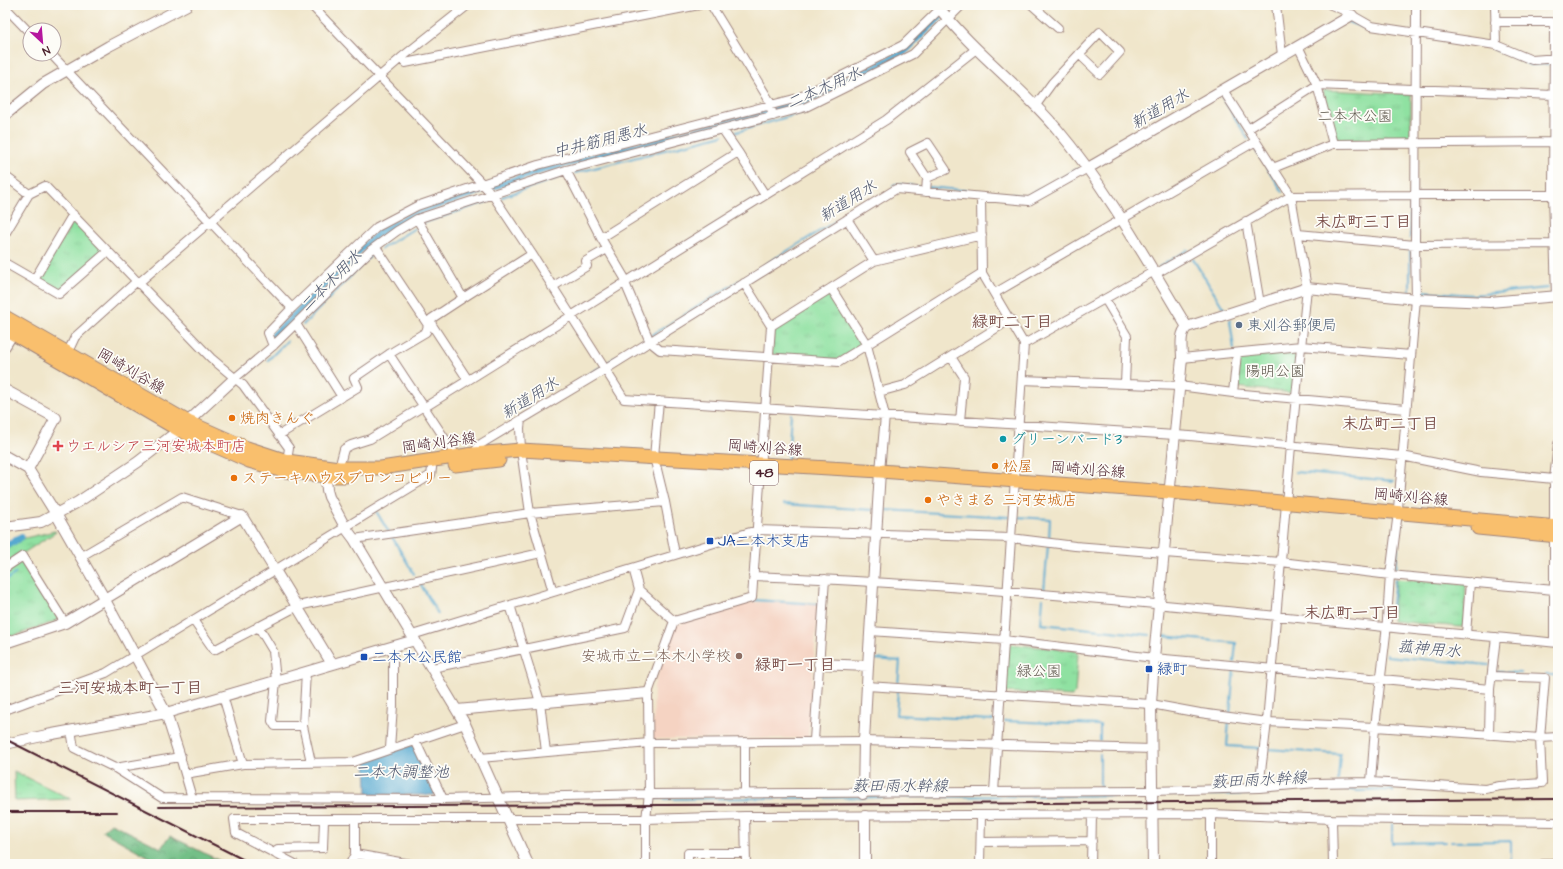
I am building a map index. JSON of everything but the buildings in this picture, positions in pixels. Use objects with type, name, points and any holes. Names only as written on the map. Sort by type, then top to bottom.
[{"type":"main road","name":"岡崎刈谷線","points":[[5,317],[184,426],[287,461],[339,468],[381,468],[474,454],[521,454],[655,461],[1169,497],[1556,531]]},
{"type":"main road","name":"岡崎刈谷線","points":[[9,331],[249,461],[283,471],[326,476],[374,476],[521,454]]},
{"type":"street","points":[[5,115],[43,84],[187,5]]},
{"type":"street","points":[[311,5],[492,194],[624,399],[1174,435],[1402,456],[1481,472],[1554,479]]},
{"type":"street","points":[[68,354],[75,338],[136,282],[142,280],[401,58],[468,5]]},
{"type":"street","points":[[401,58],[405,63],[699,5]]},
{"type":"street","points":[[711,5],[770,100],[773,116]]},
{"type":"street","points":[[273,346],[268,333],[292,308],[377,227],[417,206],[538,164],[798,98],[903,45],[943,10],[962,5]]},
{"type":"street","points":[[1032,5],[1058,28]]},
{"type":"street","points":[[1276,5],[1282,55]]},
{"type":"street","points":[[1331,5],[1371,26],[1496,45],[1532,60],[1556,58]]},
{"type":"street","points":[[1371,782],[1375,727],[1397,516],[1416,299],[1416,5]]},
{"type":"street","points":[[1495,5],[1496,45]]},
{"type":"street","points":[[5,6],[22,24]]},
{"type":"street","points":[[943,10],[976,49],[1036,105],[1088,168],[1187,327]]},
{"type":"street","points":[[5,527],[41,522],[78,502],[138,462],[184,426],[235,378],[273,346],[374,248],[397,231],[417,220],[566,170],[806,107],[913,54],[943,10]]},
{"type":"street","points":[[474,454],[479,445],[650,342],[896,189],[927,186],[981,197],[1029,201],[1352,15]]},
{"type":"street","points":[[1153,864],[1151,704],[1158,604],[1182,358],[1182,334],[1187,327],[1307,288],[1416,299],[1490,302],[1557,296],[1554,244],[1556,195],[1553,142],[1553,95],[1556,58],[1554,26],[1552,22],[1495,22]]},
{"type":"street","points":[[1036,105],[1052,83],[1079,54],[1100,32],[1120,52],[1100,74],[1079,54]]},
{"type":"street","points":[[1298,46],[1308,61],[1317,85],[1333,144]]},
{"type":"street","points":[[339,468],[344,450],[351,445],[370,439],[422,407],[425,407],[886,120],[976,49]]},
{"type":"street","points":[[59,62],[292,308]]},
{"type":"street","points":[[1248,129],[1317,85],[1553,95]]},
{"type":"street","points":[[1223,90],[1291,196],[1307,288],[1291,446],[1267,722],[1259,788]]},
{"type":"street","points":[[723,130],[765,196]]},
{"type":"street","points":[[995,294],[1256,141]]},
{"type":"street","points":[[1273,168],[1333,144],[1553,142]]},
{"type":"street","points":[[928,143],[946,170],[927,186],[910,152],[928,143]]},
{"type":"street","points":[[601,238],[738,152]]},
{"type":"street","points":[[566,170],[626,283],[650,342],[660,350],[839,362],[982,273]]},
{"type":"street","points":[[5,176],[29,194]]},
{"type":"street","points":[[5,234],[29,194],[45,186],[211,358],[243,385],[289,448],[287,461]]},
{"type":"street","points":[[1024,344],[1151,273],[1158,273],[1291,196],[1556,195]]},
{"type":"street","points":[[981,197],[982,273],[1024,344],[1016,486],[1011,538],[994,792]]},
{"type":"street","points":[[34,280],[73,214]]},
{"type":"street","points":[[847,219],[874,261]]},
{"type":"street","points":[[417,220],[463,298]]},
{"type":"street","points":[[1246,221],[1260,304]]},
{"type":"street","points":[[1298,234],[1415,244],[1554,244]]},
{"type":"street","points":[[771,326],[874,261],[982,236]]},
{"type":"street","points":[[363,240],[374,248],[468,380]]},
{"type":"street","points":[[552,287],[587,266],[586,262],[607,249]]},
{"type":"street","points":[[5,263],[59,294],[108,252]]},
{"type":"street","points":[[280,435],[358,387],[354,378],[389,354],[426,332],[430,325],[431,319],[532,254]]},
{"type":"street","points":[[674,621],[752,598],[771,326],[744,283]]},
{"type":"street","points":[[831,288],[867,345],[885,416],[870,631],[864,741],[863,794]]},
{"type":"street","points":[[1105,299],[1127,336],[1125,384]]},
{"type":"street","points":[[879,392],[905,385],[1010,320]]},
{"type":"street","points":[[296,324],[342,396]]},
{"type":"street","points":[[5,346],[9,331]]},
{"type":"street","points":[[1182,358],[1301,346],[1411,354]]},
{"type":"street","points":[[1233,393],[1237,353]]},
{"type":"street","points":[[389,354],[457,457]]},
{"type":"street","points":[[951,357],[964,377],[960,421]]},
{"type":"street","points":[[1022,380],[1179,386],[1233,393],[1406,409]]},
{"type":"street","points":[[5,390],[56,418],[28,469]]},
{"type":"street","points":[[658,401],[655,461],[675,554]]},
{"type":"street","points":[[521,420],[521,454],[530,513],[553,592]]},
{"type":"street","points":[[753,576],[825,579],[1008,591],[1276,615],[1386,628],[1556,643],[1554,590],[1556,531],[1554,479],[1558,444]]},
{"type":"street","points":[[5,456],[28,469],[56,514],[104,598],[166,713],[192,798]]},
{"type":"street","points":[[5,710],[106,673],[431,475],[432,468]]},
{"type":"street","points":[[326,476],[326,490],[345,528],[354,539],[465,724],[528,864]]},
{"type":"street","points":[[80,557],[182,497],[242,516],[332,664]]},
{"type":"street","points":[[354,539],[530,513],[665,502]]},
{"type":"street","points":[[5,643],[65,623],[104,598],[242,516]]},
{"type":"street","points":[[5,744],[71,730],[166,713],[394,647],[414,638],[510,605],[757,530],[877,535],[1011,538],[1164,553],[1281,562],[1390,575],[1554,590]]},
{"type":"street","points":[[193,620],[214,650],[298,606],[541,553]]},
{"type":"street","points":[[5,568],[23,556],[65,623]]},
{"type":"street","points":[[633,568],[639,590],[674,621]]},
{"type":"street","points":[[814,740],[825,579]]},
{"type":"street","points":[[1466,634],[1470,582]]},
{"type":"street","points":[[432,668],[625,628],[639,590]]},
{"type":"street","points":[[510,605],[540,702],[546,752]]},
{"type":"street","points":[[646,864],[646,819],[650,794],[648,693],[674,621]]},
{"type":"street","points":[[258,626],[273,651],[276,680],[272,721],[275,726],[303,726]]},
{"type":"street","points":[[870,631],[1004,640],[1154,658],[1490,689]]},
{"type":"street","points":[[1489,735],[1490,689],[1496,637]]},
{"type":"street","points":[[390,748],[393,706],[394,647]]},
{"type":"street","points":[[819,664],[868,666]]},
{"type":"street","points":[[306,672],[303,726],[311,762]]},
{"type":"street","points":[[71,730],[74,748],[115,768],[162,798],[443,799],[650,794],[863,794],[1152,791],[1259,788],[1316,783],[1371,782],[1486,789],[1500,786],[1542,783],[1540,738],[1545,678],[1492,676]]},
{"type":"street","points":[[867,686],[1151,704],[1200,713],[1267,722],[1375,727],[1540,738],[1558,737]]},
{"type":"street","points":[[457,710],[648,693]]},
{"type":"street","points":[[223,696],[243,764]]},
{"type":"street","points":[[185,774],[243,764],[353,762],[390,748],[465,724]]},
{"type":"street","points":[[415,740],[443,799]]},
{"type":"street","points":[[480,758],[649,742],[814,740],[1152,749]]},
{"type":"street","points":[[745,742],[745,794]]},
{"type":"street","points":[[115,768],[180,757]]},
{"type":"street","points":[[1211,814],[1211,864]]},
{"type":"street","points":[[295,864],[236,833],[234,819],[646,819],[745,816],[1211,814],[1332,819],[1558,822]]},
{"type":"street","points":[[1092,815],[1092,864]]},
{"type":"street","points":[[745,816],[746,864]]},
{"type":"street","points":[[865,816],[865,864]]},
{"type":"street","points":[[980,864],[982,816]]},
{"type":"street","points":[[1332,819],[1333,864]]},
{"type":"street","points":[[277,855],[278,849],[324,848],[324,820]]},
{"type":"street","points":[[350,864],[354,854],[355,820]]},
{"type":"street","points":[[981,842],[1092,842]]},
{"type":"street","points":[[688,864],[688,853],[746,853]]},
{"type":"street","points":[[354,854],[411,864]]},
{"type":"street","points":[[1543,864],[1554,864],[1558,861]]},
{"type":"shaded area","name":"安城市立二本木小学校","points":[[753,602],[818,604],[808,738],[653,739],[654,686],[675,625]]},
{"type":"green space","name":"二本木公園","points":[[1323,90],[1411,94],[1411,140],[1335,140]]},
{"type":"green space","points":[[76,217],[107,252],[62,292],[37,281]]},
{"type":"green space","points":[[828,295],[831,295],[861,342],[860,345],[838,360],[775,356],[772,353],[774,330],[776,327]]},
{"type":"green space","name":"陽明公園","points":[[1297,349],[1293,393],[1237,387],[1239,356]]},
{"type":"green space","points":[[56,532],[5,565],[5,551],[25,538]]},
{"type":"green space","points":[[20,562],[24,563],[58,618],[56,621],[5,639],[5,572]]},
{"type":"green space","points":[[1396,579],[1466,584],[1464,626],[1461,627],[1392,621]]},
{"type":"green space","name":"緑公園","points":[[1011,644],[1076,651],[1078,654],[1075,693],[1072,696],[1006,692],[1004,689],[1008,646]]},
{"type":"green space","points":[[14,771],[71,799],[15,801]]},
{"type":"green space","points":[[111,823],[161,848],[170,836],[226,864],[162,864],[102,831]]},
{"type":"water","name":"二本木調整池","points":[[412,745],[414,746],[436,792],[434,795],[367,795],[366,760]]},
{"type":"waterway","name":"中井筋用悪水","points":[[273,336],[380,232],[417,212],[543,170],[801,103],[904,52],[952,5]]},
{"type":"waterway","name":"二本木用水","points":[[963,10],[968,5]]},
{"type":"waterway","name":"新道用水","points":[[1347,22],[1369,29]]},
{"type":"waterway","name":"新道用水","points":[[1492,48],[1531,65],[1548,64]]},
{"type":"waterway","points":[[1221,95],[1248,139]]},
{"type":"waterway","name":"二本木用水","points":[[730,134],[807,111]]},
{"type":"waterway","name":"二本木用水","points":[[575,173],[723,135]]},
{"type":"waterway","points":[[1255,149],[1283,192]]},
{"type":"waterway","name":"新道用水","points":[[928,187],[1027,196],[1078,169]]},
{"type":"waterway","name":"二本木用水","points":[[502,197],[563,176]]},
{"type":"waterway","name":"新道用水","points":[[893,186],[896,184],[924,187]]},
{"type":"waterway","points":[[1410,200],[1410,238]]},
{"type":"waterway","name":"二本木用水","points":[[423,223],[489,201]]},
{"type":"waterway","name":"新道用水","points":[[650,336],[865,203]]},
{"type":"waterway","name":"二本木用水","points":[[381,249],[415,228]]},
{"type":"waterway","name":"菰神用水","points":[[1159,267],[1188,250]]},
{"type":"waterway","points":[[1410,250],[1410,290]]},
{"type":"waterway","name":"二本木用水","points":[[303,325],[374,252]]},
{"type":"waterway","name":"菰神用水","points":[[1193,259],[1224,309]]},
{"type":"waterway","points":[[1421,291],[1473,295],[1548,288]]},
{"type":"waterway","name":"菰神用水","points":[[1230,320],[1234,349]]},
{"type":"waterway","name":"新道用水","points":[[605,364],[646,339]]},
{"type":"waterway","name":"二本木用水","points":[[268,360],[287,341]]},
{"type":"waterway","name":"新道用水","points":[[583,378],[601,367]]},
{"type":"waterway","points":[[788,459],[791,414]]},
{"type":"waterway","name":"菰神用水","points":[[1285,464],[1285,471]]},
{"type":"waterway","name":"菰神用水","points":[[1295,472],[1394,481]]},
{"type":"waterway","points":[[784,504],[872,510]]},
{"type":"waterway","points":[[885,510],[1010,517]]},
{"type":"waterway","points":[[376,511],[388,531]]},
{"type":"waterway","points":[[1017,517],[1050,519],[1049,539]]},
{"type":"waterway","name":"中井筋用悪水","points":[[5,547],[21,537]]},
{"type":"waterway","points":[[392,537],[414,574]]},
{"type":"waterway","name":"菰神用水","points":[[1396,569],[1398,544]]},
{"type":"waterway","points":[[1044,591],[1048,545]]},
{"type":"waterway","points":[[5,581],[16,573]]},
{"type":"waterway","name":"菰神用水","points":[[1391,611],[1395,578]]},
{"type":"waterway","points":[[421,585],[438,614]]},
{"type":"waterway","points":[[1043,599],[1041,624],[1150,635]]},
{"type":"waterway","points":[[754,600],[820,604],[819,606]]},
{"type":"waterway","points":[[1163,636],[1236,643],[1234,662]]},
{"type":"waterway","name":"菰神用水","points":[[1387,654],[1387,656],[1489,665]]},
{"type":"waterway","points":[[875,659],[900,661],[898,685]]},
{"type":"waterway","points":[[1230,714],[1234,668]]},
{"type":"waterway","name":"菰神用水","points":[[1497,672],[1521,673]]},
{"type":"waterway","name":"菰神用水","points":[[1546,675],[1558,675]]},
{"type":"waterway","points":[[898,691],[896,715],[993,720]]},
{"type":"waterway","points":[[1005,721],[1100,725],[1100,741]]},
{"type":"waterway","points":[[1229,721],[1227,746],[1260,748]]},
{"type":"waterway","points":[[1267,749],[1340,754],[1338,780]]},
{"type":"waterway","points":[[1100,754],[1100,789]]},
{"type":"waterway","name":"薮田雨水幹線","points":[[1302,788],[1338,788]]},
{"type":"waterway","points":[[1338,788],[1358,791],[1390,790],[1393,792]]},
{"type":"waterway","name":"薮田雨水幹線","points":[[1158,795],[1260,794],[1296,789]]},
{"type":"waterway","name":"薮田雨水幹線","points":[[653,799],[1146,795]]},
{"type":"waterway","points":[[1392,824],[1392,843],[1445,842]]},
{"type":"waterway","points":[[1451,842],[1511,841],[1511,863]]},
{"type":"railway","points":[[5,739],[252,864]]},
{"type":"railway","points":[[159,807],[921,804],[1558,799]]},
{"type":"railway","points":[[5,812],[117,812]]},
{"type":"place","name":"東刈谷郵便局","points":[[1239,325]]},
{"type":"place","name":"焼肉きんぐ","points":[[232,418]]},
{"type":"place","name":"グリーンバード3","points":[[1003,439]]},
{"type":"place","name":"ウエルシア三河安城本町店","points":[[58,446]]},
{"type":"place","name":"松屋","points":[[995,466]]},
{"type":"place","name":"ステーキハウスブロンコビリー","points":[[234,478]]},
{"type":"place","name":"やきまる 三河安城店","points":[[928,500]]},
{"type":"place","name":"JA二本木支店","points":[[710,541]]},
{"type":"place","name":"安城市立二本木小学校","points":[[739,656]]},
{"type":"place","name":"二本木公民館","points":[[364,657]]},
{"type":"place","name":"緑町","points":[[1149,669]]},
{"type":"district","name":"末広町三丁目","points":[[1363,222]]},
{"type":"district","name":"緑町二丁目","points":[[1012,322]]},
{"type":"district","name":"末広町二丁目","points":[[1390,424]]},
{"type":"district","name":"末広町一丁目","points":[[1352,613]]},
{"type":"district","name":"緑町一丁目","points":[[795,665]]},
{"type":"district","name":"三河安城本町一丁目","points":[[130,688]]}]
